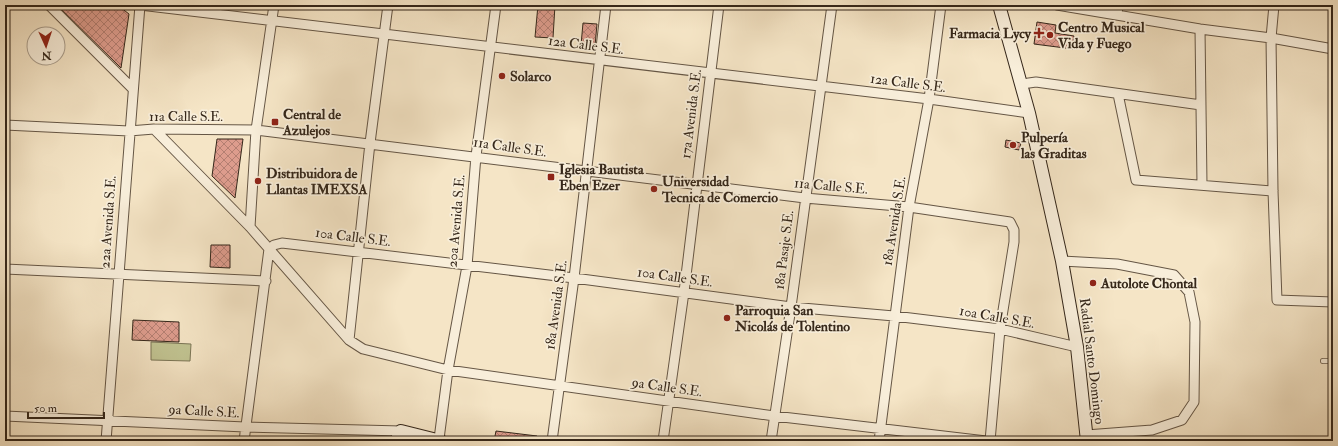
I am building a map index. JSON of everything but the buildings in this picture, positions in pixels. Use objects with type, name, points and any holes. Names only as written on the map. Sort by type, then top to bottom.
[{"type":"main road","name":"Radial Santo Domingo","points":[[999,5],[1030,113],[1062,261],[1077,347],[1086,438]]},
{"type":"main road","points":[[398,436],[440,440]]},
{"type":"street","points":[[49,5],[133,89]]},
{"type":"street","name":"22a Avenida S.E.","points":[[106,441],[140,5]]},
{"type":"street","name":"12a Calle S.E.","points":[[140,5],[599,61],[929,99],[1030,113]]},
{"type":"street","points":[[250,227],[256,130],[274,5]]},
{"type":"street","points":[[349,340],[360,252],[370,143],[388,5]]},
{"type":"street","name":"20a Avenida S.E.","points":[[440,440],[448,370],[467,266],[476,156],[496,5]]},
{"type":"street","name":"18a Avenida S.E.","points":[[552,441],[574,278],[585,172],[606,5]]},
{"type":"street","name":"17a Avenida S.E.","points":[[663,441],[684,292],[719,5]]},
{"type":"street","points":[[820,86],[832,5]]},
{"type":"street","name":"18a Avenida S.E.","points":[[879,441],[909,207],[929,99],[941,5]]},
{"type":"street","points":[[1057,5],[1333,49]]},
{"type":"street","points":[[1117,15],[1118,5]]},
{"type":"street","points":[[1274,5],[1271,38],[1273,191],[1277,300],[1333,302]]},
{"type":"street","points":[[1200,29],[1202,185]]},
{"type":"street","points":[[1022,84],[1036,82],[1201,105]]},
{"type":"street","name":"18a Pasaje S.E.","points":[[770,441],[791,307],[820,86]]},
{"type":"street","points":[[1118,94],[1136,180],[1273,191]]},
{"type":"street","name":"11a Calle S.E.","points":[[5,125],[129,131],[154,129],[256,130],[476,156],[585,172],[805,198],[909,207],[1010,222],[1014,230],[1014,242],[1000,329]]},
{"type":"street","name":"9a Calle S.E.","points":[[154,129],[250,227],[349,340],[363,349],[448,370],[774,416],[880,427],[986,441]]},
{"type":"street","name":"10a Calle S.E.","points":[[269,249],[274,245],[282,243],[574,278],[791,307],[894,316],[1000,329],[1077,347]]},
{"type":"street","points":[[244,441],[269,249]]},
{"type":"street","points":[[1062,261],[1117,264],[1174,275],[1189,292],[1195,322],[1194,402],[1182,420],[1152,430],[1086,438]]},
{"type":"street","points":[[5,269],[266,281]]},
{"type":"street","points":[[990,441],[1000,329]]},
{"type":"street","name":"9a Calle S.E.","points":[[5,416],[108,420],[398,436]]},
{"type":"lane","points":[[1323,362],[1333,361]]},
{"type":"green space","points":[[151,342],[191,344],[190,361],[151,360]]},
{"type":"place","name":"Farmacia Lycy","points":[[1039,33]]},
{"type":"place","name":"Centro Musical Vida y Fuego","points":[[1050,35]]},
{"type":"place","name":"Solarco","points":[[502,76]]},
{"type":"place","name":"Central de Azulejos","points":[[275,122]]},
{"type":"place","name":"Pulpería las Graditas","points":[[1013,145]]},
{"type":"place","name":"Iglesia Bautista Eben Ezer","points":[[551,177]]},
{"type":"place","name":"Distribuidora de Llantas IMEXSA","points":[[258,181]]},
{"type":"place","name":"Universidad Tecnica de Comercio","points":[[654,189]]},
{"type":"place","name":"Autolote Chontal","points":[[1093,283]]},
{"type":"place","name":"Parroquia San Nicolás de Tolentino","points":[[727,318]]}]
